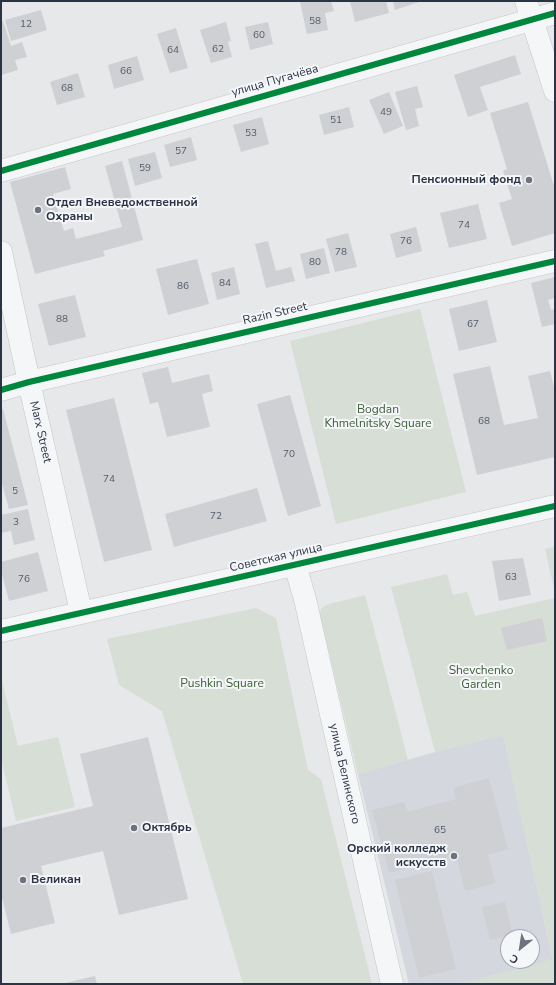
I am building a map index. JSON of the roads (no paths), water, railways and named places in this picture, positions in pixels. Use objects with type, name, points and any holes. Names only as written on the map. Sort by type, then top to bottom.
[{"type":"street","name":"улица Пугачёва","points":[[1,171],[529,10],[555,13]]},
{"type":"street","points":[[529,10],[555,91]]},
{"type":"street","name":"Marx Street","points":[[1,252],[81,612]]},
{"type":"street","name":"Razin Street","points":[[1,390],[29,382],[555,261]]},
{"type":"street","name":"Советская улица","points":[[1,631],[555,506]]},
{"type":"street","name":"улица Белинского","points":[[295,565],[306,606],[392,984]]},
{"type":"place","name":"Пенсионный фонд","points":[[529,180]]},
{"type":"place","name":"Отдел Вневедомственной Охраны","points":[[38,210]]},
{"type":"place","name":"Октябрь","points":[[134,828]]},
{"type":"place","name":"Орский колледж искусств","points":[[454,856]]},
{"type":"place","name":"Великан","points":[[23,880]]},
{"type":"park label","name":"Bogdan Khmelnitsky Square","points":[[378,417]]},
{"type":"park label","name":"Shevchenko Garden","points":[[481,678]]},
{"type":"park label","name":"Pushkin Square","points":[[222,684]]}]
